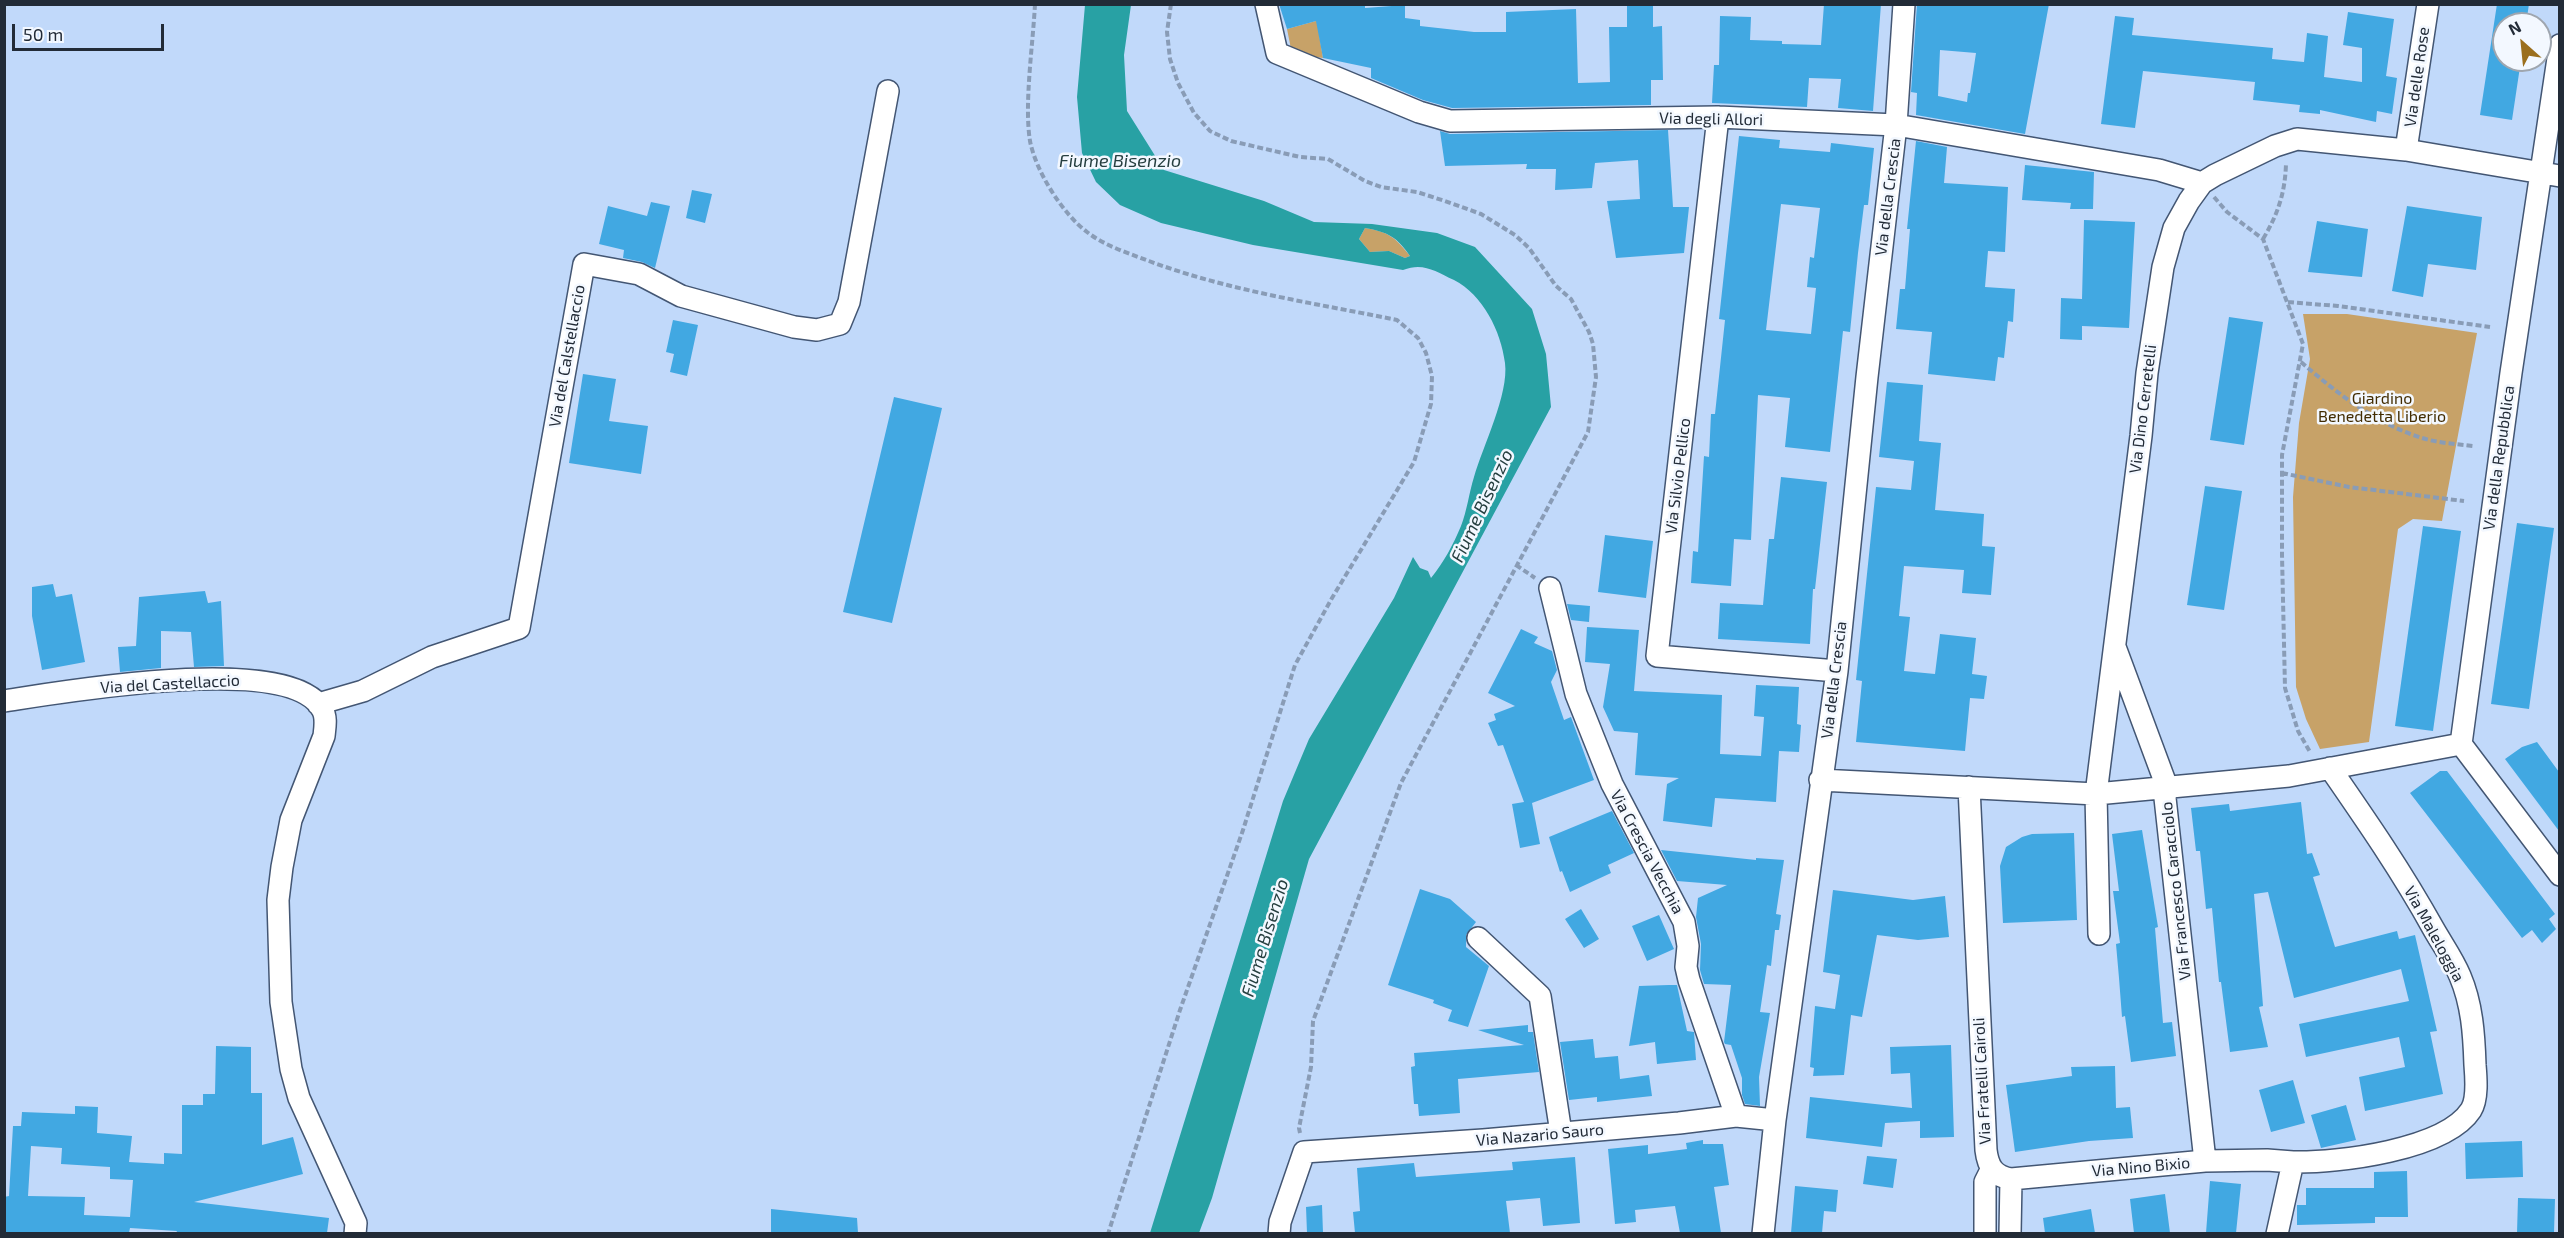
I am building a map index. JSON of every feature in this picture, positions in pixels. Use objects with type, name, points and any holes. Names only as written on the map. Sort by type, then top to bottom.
[{"type":"street","name":"Via degli Allori","points":[[1266,4],[1277,53],[1419,112],[1450,121],[1718,117],[1896,125],[2159,170],[2202,183]]},
{"type":"street","name":"Via della Crescia","points":[[1763,1233],[1820,780],[1837,671],[1896,125],[1904,4]]},
{"type":"street","name":"Via delle Rose","points":[[2406,150],[2428,4]]},
{"type":"street","name":"Via della Repubblica","points":[[2461,744],[2511,373],[2551,174],[2559,45]]},
{"type":"street","name":"Via del Calstellaccio","points":[[318,704],[363,691],[432,657],[519,628],[584,264],[639,274],[681,296],[783,325],[817,330],[840,324],[849,302],[888,91]]},
{"type":"street","name":"Via Silvio Pellico","points":[[1718,117],[1657,656],[1837,671]]},
{"type":"street","points":[[2202,183],[2254,155],[2286,142],[2306,139],[2406,150],[2551,174]]},
{"type":"street","name":"Via Dino Cerretelli","points":[[2099,934],[2096,794],[2147,373],[2163,267],[2174,228],[2202,183]]},
{"type":"street","name":"Via Crescia Vecchia","points":[[1550,588],[1576,694],[1608,774],[1684,922],[1688,946],[1686,967],[1689,980],[1737,1116]]},
{"type":"street","name":"Via Dino Cerretelli","points":[[2114,645],[2167,787]]},
{"type":"street","name":"Via del Castellaccio","points":[[4,701],[100,687],[216,679],[276,684],[296,689],[318,704]]},
{"type":"street","points":[[318,704],[325,717],[324,736],[291,820],[282,867],[278,909],[281,1002],[291,1069],[299,1098],[356,1223],[355,1233]]},
{"type":"street","points":[[2167,787],[2265,778],[2323,762],[2461,744],[2559,875]]},
{"type":"street","name":"Via Maleloggia","points":[[2293,1162],[2351,1160],[2424,1142],[2455,1126],[2472,1108],[2476,1081],[2470,1008],[2460,975],[2387,852],[2323,762]]},
{"type":"street","name":"Via Francesco Caracciolo","points":[[1820,780],[2096,794],[2167,787],[2165,798],[2205,1161]]},
{"type":"street","name":"Via Fratelli Cairoli","points":[[1969,787],[1983,963],[1986,1150],[1991,1170],[1985,1182],[1985,1233]]},
{"type":"street","points":[[1478,938],[1540,996],[1561,1133]]},
{"type":"street","name":"Via Nazario Sauro","points":[[1304,1152],[1561,1133],[1737,1116],[1776,1120]]},
{"type":"street","points":[[1279,1233],[1280,1222],[1304,1152]]},
{"type":"street","name":"Via Nino Bixio","points":[[1991,1170],[2011,1179],[2205,1161],[2293,1162]]},
{"type":"street","points":[[2277,1233],[2293,1162]]},
{"type":"street","points":[[2010,1233],[2011,1179]]},
{"type":"path","points":[[1035,4],[1029,105],[1030,142],[1062,210],[1088,233],[1118,249],[1193,277],[1397,320],[1418,338],[1426,353],[1432,376],[1431,405],[1414,462],[1332,598],[1295,665],[1243,830],[1180,1010],[1108,1233]]},
{"type":"path","points":[[1171,4],[1167,32],[1170,59],[1178,83],[1194,113],[1210,131],[1241,143],[1300,157],[1328,159],[1365,181],[1381,187],[1417,192],[1481,214],[1515,235],[1529,248],[1556,286],[1571,299],[1580,312],[1594,351],[1595,390],[1588,432],[1401,783],[1313,1021],[1311,1067],[1299,1128],[1304,1152]]},
{"type":"path","points":[[2263,239],[2276,218],[2285,188],[2286,142]]},
{"type":"path","points":[[2202,183],[2227,212],[2263,239],[2303,344],[2283,455],[2282,473],[2285,688],[2298,731],[2312,753],[2323,762]]},
{"type":"path","points":[[2288,302],[2338,306],[2490,327]]},
{"type":"path","points":[[2301,362],[2335,391],[2365,412],[2394,428],[2424,439],[2472,446]]},
{"type":"path","points":[[2282,473],[2349,487],[2464,501]]},
{"type":"green space","points":[[1341,14],[1319,34],[1323,58],[1292,54],[1287,29]]},
{"type":"green space","points":[[1365,228],[1391,236],[1410,256],[1405,258],[1389,251],[1370,252],[1359,239]]},
{"type":"green space","name":"Giardino Benedetta Liberio","points":[[2303,314],[2347,314],[2477,333],[2442,521],[2413,519],[2398,529],[2369,742],[2320,749],[2306,719],[2296,687],[2293,497],[2299,423],[2310,359]]},
{"type":"water","name":"Fiume Bisenzio","points":[[1085,5],[1131,5],[1124,55],[1127,111],[1164,170],[1264,201],[1314,222],[1372,224],[1437,233],[1475,247],[1532,309],[1546,354],[1551,407],[1309,859],[1212,1198],[1199,1233],[1150,1233],[1283,801],[1309,739],[1394,598],[1413,557],[1420,568],[1428,571],[1431,578],[1451,547],[1463,520],[1474,477],[1499,405],[1505,376],[1505,363],[1495,327],[1482,304],[1464,287],[1435,271],[1423,267],[1403,270],[1253,245],[1161,223],[1120,205],[1096,182],[1082,153],[1077,97]],"holes":[[[1365,228],[1396,240],[1410,256],[1405,258],[1389,251],[1370,252],[1359,239]]]},
{"type":"building","points":[[1279,4],[1365,4],[1365,8],[1405,5],[1405,18],[1420,20],[1420,26],[1474,32],[1506,32],[1506,12],[1576,9],[1578,83],[1610,82],[1609,27],[1627,27],[1627,4],[1653,4],[1653,27],[1662,26],[1663,80],[1651,80],[1651,105],[1452,108],[1423,100],[1371,78],[1371,68],[1323,58],[1316,21],[1287,29]]},
{"type":"building","points":[[1824,4],[1881,4],[1873,111],[1838,108],[1841,79],[1809,78],[1807,107],[1712,103],[1714,65],[1719,65],[1720,16],[1751,17],[1750,40],[1821,45]]},
{"type":"building","points":[[1917,4],[2049,4],[2025,134],[1916,115],[1917,93],[1911,92]],"holes":[[[1940,50],[1976,53],[1967,102],[1938,96]]]},
{"type":"building","points":[[2497,4],[2529,4],[2528,12],[2496,12]]},
{"type":"building","points":[[2348,12],[2394,19],[2386,76],[2397,78],[2392,114],[2377,111],[2376,122],[2320,110],[2320,114],[2299,112],[2300,105],[2253,100],[2255,82],[2143,71],[2135,128],[2101,124],[2115,16],[2134,18],[2132,35],[2273,48],[2272,59],[2304,62],[2307,33],[2328,36],[2324,77],[2362,82],[2362,48],[2343,45]]},
{"type":"building","points":[[2492,37],[2492,72],[2519,72],[2512,120],[2480,115]]},
{"type":"building","points":[[1668,130],[1673,207],[1689,207],[1684,253],[1616,258],[1607,201],[1640,199],[1638,160],[1595,163],[1592,188],[1555,190],[1556,169],[1526,169],[1527,164],[1445,166],[1440,131],[1450,134]]},
{"type":"building","points":[[1739,136],[1780,140],[1779,148],[1830,152],[1831,143],[1874,148],[1868,205],[1864,205],[1850,332],[1843,331],[1830,452],[1785,447],[1790,398],[1758,395],[1751,540],[1734,539],[1731,586],[1691,583],[1693,551],[1698,552],[1704,456],[1709,457],[1711,414],[1715,414],[1725,320],[1719,319]],"holes":[[[1781,204],[1820,208],[1814,258],[1810,257],[1807,287],[1816,288],[1811,334],[1766,330]]]},
{"type":"building","points":[[1916,141],[1947,147],[1944,183],[2008,187],[2005,252],[1988,251],[1985,287],[2015,289],[2013,322],[2008,321],[2004,358],[1998,357],[1995,381],[1928,374],[1932,332],[1896,329],[1900,289],[1905,289],[1910,229],[1907,229]]},
{"type":"building","points":[[2025,165],[2094,172],[2093,209],[2070,209],[2071,203],[2022,200]]},
{"type":"building","points":[[692,190],[712,194],[705,223],[686,218]]},
{"type":"building","points":[[651,202],[670,206],[655,268],[642,262],[623,258],[624,250],[599,244],[608,206],[647,216]]},
{"type":"building","points":[[2407,206],[2482,217],[2476,270],[2428,264],[2423,297],[2392,291]]},
{"type":"building","points":[[2084,220],[2135,222],[2129,328],[2082,326],[2082,340],[2060,339],[2061,298],[2082,299]]},
{"type":"building","points":[[2317,221],[2368,229],[2362,277],[2308,272]]},
{"type":"building","points":[[2229,317],[2263,322],[2244,445],[2210,440]]},
{"type":"building","points":[[673,320],[698,325],[687,376],[670,372],[674,354],[666,352]]},
{"type":"building","points":[[583,374],[616,379],[609,421],[648,426],[641,474],[569,463]]},
{"type":"building","points":[[1887,382],[1923,385],[1919,441],[1941,443],[1935,510],[1984,514],[1982,546],[1995,547],[1991,595],[1962,593],[1964,570],[1904,566],[1899,616],[1910,617],[1904,671],[1935,674],[1940,634],[1976,638],[1972,674],[1987,676],[1984,699],[1970,698],[1965,751],[1856,742],[1862,681],[1856,680],[1876,487],[1911,490],[1914,461],[1879,457]]},
{"type":"building","points":[[894,397],[942,408],[892,623],[843,612]]},
{"type":"building","points":[[1781,477],[1827,482],[1815,589],[1813,589],[1810,644],[1718,639],[1720,603],[1763,605],[1769,539],[1774,539]]},
{"type":"building","points":[[2205,486],[2242,491],[2224,610],[2187,605]]},
{"type":"building","points":[[2517,523],[2554,528],[2529,709],[2491,704]]},
{"type":"building","points":[[2423,526],[2461,531],[2433,731],[2395,726]]},
{"type":"building","points":[[1605,535],[1653,541],[1646,598],[1598,592]]},
{"type":"building","points":[[53,584],[56,597],[72,594],[85,662],[42,670],[32,616],[32,587]]},
{"type":"building","points":[[205,591],[208,603],[221,601],[224,666],[194,667],[191,632],[161,631],[161,668],[120,672],[118,647],[136,646],[139,597]]},
{"type":"building","points":[[1567,604],[1590,606],[1589,622],[1571,620]]},
{"type":"building","points":[[1587,627],[1639,630],[1634,691],[1722,695],[1720,754],[1761,756],[1764,717],[1754,716],[1756,685],[1799,687],[1797,724],[1801,725],[1799,752],[1779,751],[1776,802],[1715,798],[1712,827],[1663,821],[1667,784],[1679,778],[1635,775],[1638,733],[1614,731],[1603,707],[1610,664],[1585,662]]},
{"type":"building","points":[[1521,629],[1538,637],[1534,643],[1552,651],[1557,670],[1551,682],[1564,720],[1571,717],[1594,780],[1532,803],[1540,844],[1520,848],[1512,804],[1524,802],[1503,745],[1498,746],[1488,723],[1496,720],[1494,714],[1515,706],[1488,693]]},
{"type":"building","points":[[2537,742],[2559,772],[2559,831],[2505,759],[2522,747]]},
{"type":"building","points":[[2440,771],[2447,771],[2555,914],[2549,919],[2556,929],[2542,943],[2532,930],[2522,938],[2410,793]]},
{"type":"building","points":[[2301,802],[2307,854],[2312,853],[2320,875],[2313,877],[2335,947],[2397,931],[2399,939],[2415,935],[2437,1031],[2430,1032],[2443,1094],[2365,1111],[2359,1077],[2405,1067],[2399,1037],[2306,1057],[2299,1024],[2409,1001],[2401,969],[2294,998],[2268,892],[2254,894],[2263,1006],[2259,1007],[2268,1047],[2230,1052],[2221,982],[2219,982],[2212,908],[2206,909],[2200,851],[2196,851],[2191,808],[2229,804],[2230,811]]},
{"type":"building","points":[[1612,811],[1634,853],[1608,865],[1611,873],[1570,892],[1562,871],[1560,872],[1549,837]]},
{"type":"building","points":[[2142,830],[2158,927],[2155,928],[2163,1023],[2172,1022],[2176,1056],[2131,1062],[2125,1016],[2122,1017],[2116,944],[2120,943],[2113,891],[2119,891],[2112,834]]},
{"type":"building","points":[[2074,833],[2077,920],[2003,923],[2000,866],[2006,847],[2032,834]]},
{"type":"building","points":[[1661,850],[1756,860],[1756,858],[1784,860],[1776,914],[1781,915],[1779,930],[1775,930],[1771,966],[1767,965],[1760,1012],[1770,1013],[1759,1077],[1760,1106],[1745,1104],[1742,1095],[1742,1078],[1731,1045],[1724,1042],[1731,985],[1704,984],[1700,970],[1701,944],[1696,917],[1698,898],[1727,885],[1677,881]]},
{"type":"building","points":[[1420,889],[1450,899],[1476,922],[1466,935],[1466,947],[1489,966],[1468,1027],[1448,1021],[1452,1010],[1433,1003],[1434,1000],[1388,985]]},
{"type":"building","points":[[1833,890],[1913,900],[1945,896],[1949,937],[1918,940],[1877,935],[1862,1017],[1851,1015],[1844,1075],[1813,1076],[1814,1068],[1810,1067],[1815,1006],[1835,1009],[1840,975],[1823,972]]},
{"type":"building","points":[[1581,909],[1599,939],[1584,948],[1565,919]]},
{"type":"building","points":[[1659,915],[1674,949],[1647,961],[1632,926]]},
{"type":"building","points":[[1677,985],[1687,1031],[1694,1032],[1696,1060],[1657,1064],[1655,1042],[1629,1046],[1639,986]]},
{"type":"building","points":[[1528,1025],[1528,1032],[1533,1032],[1539,1072],[1458,1079],[1460,1113],[1419,1116],[1418,1104],[1414,1104],[1411,1067],[1415,1066],[1414,1053],[1524,1045],[1478,1030]]},
{"type":"building","points":[[1593,1039],[1595,1058],[1618,1056],[1620,1079],[1649,1075],[1652,1096],[1597,1102],[1597,1097],[1569,1100],[1560,1042]]},
{"type":"building","points":[[1951,1045],[1954,1137],[1920,1138],[1920,1121],[1885,1123],[1882,1147],[1806,1138],[1810,1097],[1912,1108],[1910,1073],[1891,1074],[1890,1047]]},
{"type":"building","points":[[216,1046],[251,1047],[251,1093],[262,1093],[262,1145],[293,1137],[303,1174],[194,1202],[329,1218],[327,1233],[176,1233],[177,1231],[130,1228],[129,1233],[4,1233],[4,1197],[9,1196],[13,1126],[21,1126],[22,1112],[75,1114],[75,1106],[98,1107],[97,1133],[132,1136],[129,1162],[164,1164],[164,1153],[182,1154],[182,1105],[203,1105],[203,1094],[215,1094]],"holes":[[[31,1146],[62,1148],[61,1164],[110,1167],[110,1179],[133,1180],[130,1217],[84,1215],[85,1197],[28,1196]]]},
{"type":"building","points":[[2115,1066],[2116,1108],[2130,1107],[2133,1138],[2089,1141],[2015,1152],[2006,1085],[2072,1076],[2071,1067]]},
{"type":"building","points":[[2293,1080],[2305,1123],[2271,1132],[2259,1090]]},
{"type":"building","points":[[2346,1105],[2356,1140],[2321,1148],[2311,1115]]},
{"type":"building","points":[[1703,1140],[1703,1144],[1723,1144],[1729,1185],[1714,1187],[1721,1233],[1680,1233],[1675,1206],[1635,1210],[1636,1222],[1615,1224],[1608,1149],[1648,1145],[1648,1154],[1687,1149],[1686,1143]]},
{"type":"building","points":[[2522,1141],[2523,1177],[2466,1179],[2465,1143]]},
{"type":"building","points":[[1867,1156],[1897,1159],[1893,1188],[1863,1184]]},
{"type":"building","points":[[1575,1157],[1580,1223],[1543,1226],[1540,1198],[1506,1201],[1510,1233],[1355,1233],[1353,1212],[1360,1211],[1357,1168],[1414,1163],[1416,1177],[1513,1170],[1512,1162]]},
{"type":"building","points":[[2407,1171],[2408,1217],[2375,1217],[2375,1223],[2297,1225],[2297,1205],[2306,1205],[2306,1188],[2374,1188],[2374,1172]]},
{"type":"building","points":[[2210,1181],[2241,1184],[2236,1233],[2206,1233]]},
{"type":"building","points":[[1795,1186],[1838,1190],[1836,1212],[1824,1211],[1822,1233],[1791,1233]]},
{"type":"building","points":[[2165,1194],[2170,1233],[2134,1233],[2130,1199]]},
{"type":"building","points":[[2518,1198],[2555,1199],[2554,1233],[2517,1233]]},
{"type":"building","points":[[1322,1205],[1323,1233],[1307,1233],[1306,1207]]},
{"type":"building","points":[[771,1209],[857,1218],[858,1233],[771,1233]]},
{"type":"building","points":[[2091,1209],[2095,1233],[2045,1233],[2043,1218]]}]
